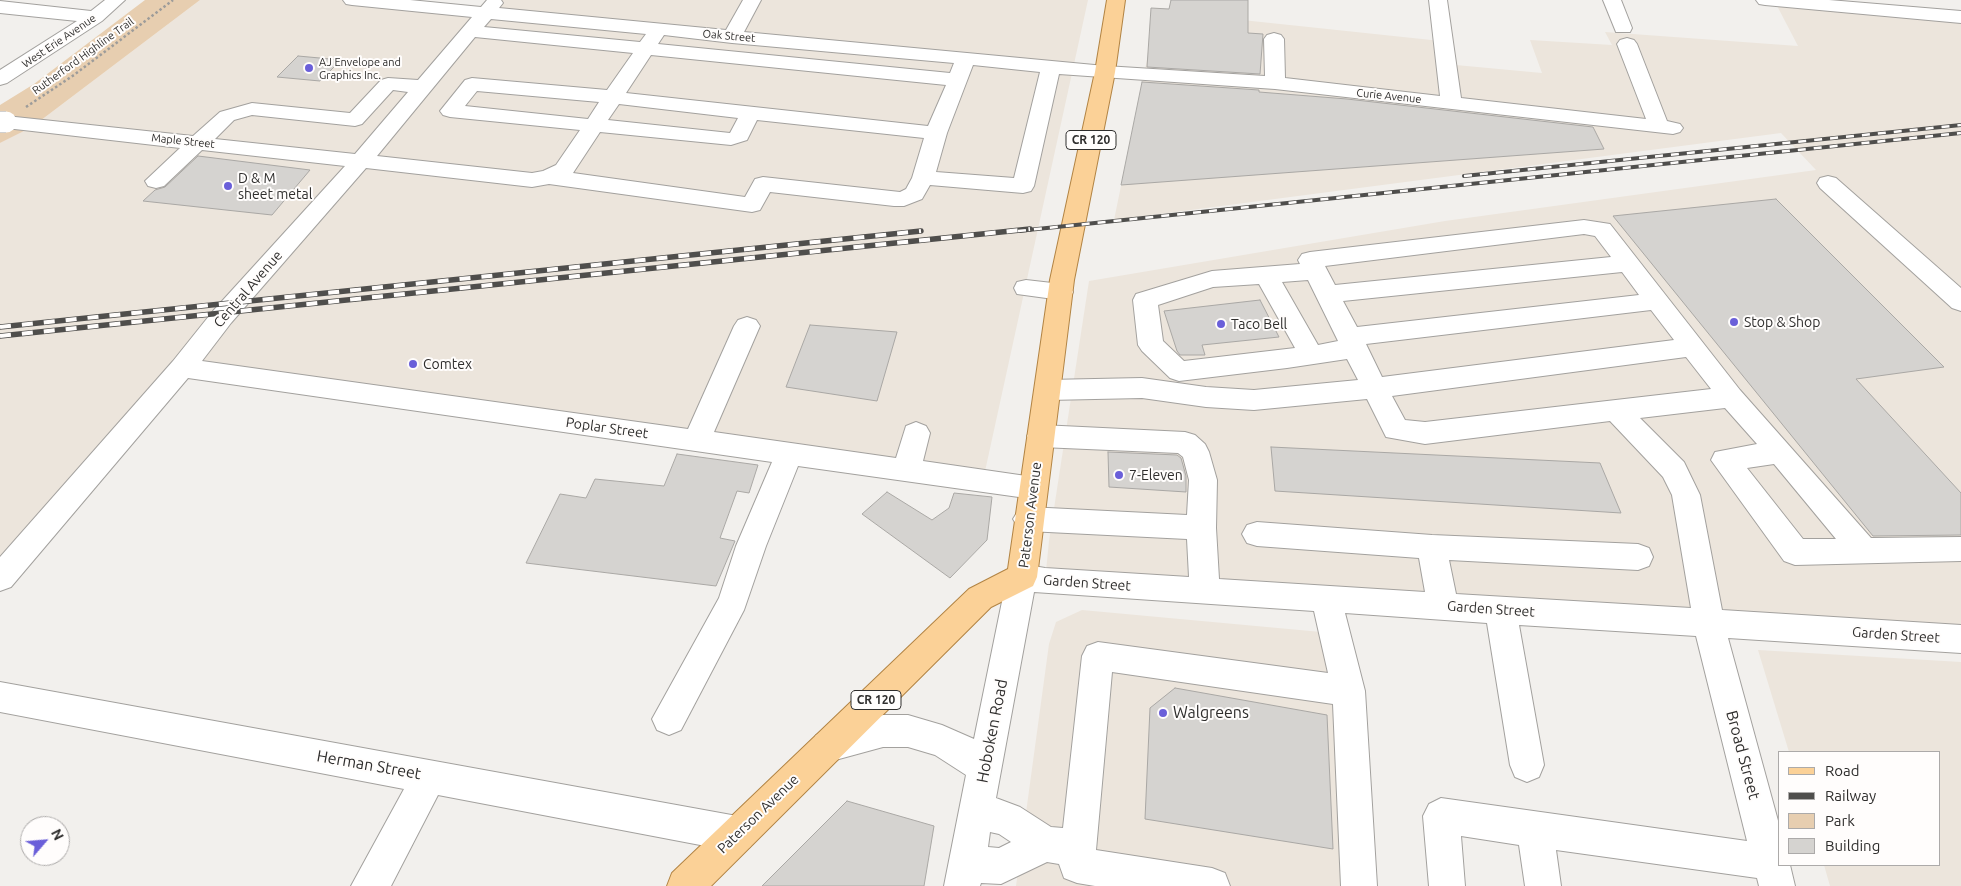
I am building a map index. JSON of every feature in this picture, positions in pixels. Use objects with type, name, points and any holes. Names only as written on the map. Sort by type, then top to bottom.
[{"type":"main road","name":"Paterson Avenue","points":[[685,886],[980,598],[1022,577],[1028,519],[1061,292],[1105,72],[1116,0]]},
{"type":"street","name":"West Erie Avenue","points":[[0,80],[95,17],[116,0]]},
{"type":"street","name":"Oak Street","points":[[352,0],[485,15],[1105,72]]},
{"type":"street","points":[[732,37],[752,0]]},
{"type":"street","points":[[1438,0],[1451,103]]},
{"type":"street","name":"Curie Avenue","points":[[1105,72],[1275,83],[1666,127],[1625,36],[1612,0]]},
{"type":"street","points":[[1765,0],[1961,17]]},
{"type":"street","points":[[0,7],[95,17]]},
{"type":"street","points":[[485,15],[645,48],[958,80]]},
{"type":"street","name":"Central Avenue","points":[[4,569],[182,368],[222,317],[361,161],[485,15]]},
{"type":"street","points":[[549,177],[564,170],[658,30]]},
{"type":"street","points":[[1274,39],[1275,83]]},
{"type":"street","points":[[966,59],[936,133],[922,178],[1023,186],[1051,66]]},
{"type":"street","points":[[156,181],[196,142],[227,116],[240,110],[252,109],[355,120],[388,84],[424,87]]},
{"type":"street","points":[[750,113],[740,136],[731,139],[450,111],[472,84],[612,98],[936,133]]},
{"type":"street","name":"Maple Street","points":[[8,118],[38,125],[532,180],[549,177],[752,205],[763,184],[904,199],[914,194],[922,178]]},
{"type":"street","points":[[1828,183],[1961,302]]},
{"type":"street","points":[[1731,397],[1425,433],[1396,430],[1310,260],[1584,227],[1602,229],[1731,397],[1864,551]]},
{"type":"street","points":[[1328,294],[1628,263]]},
{"type":"street","points":[[1316,272],[1212,279],[1145,300],[1152,345],[1179,371],[1311,355],[1352,343],[1657,301]]},
{"type":"street","points":[[1266,275],[1311,355]]},
{"type":"street","points":[[1026,288],[1061,292]]},
{"type":"street","points":[[696,441],[747,326]]},
{"type":"street","points":[[1048,390],[1142,388],[1206,397],[1254,400],[1376,388],[1693,347]]},
{"type":"street","name":"Poplar Street","points":[[182,368],[1033,488]]},
{"type":"street","name":"Broad Street","points":[[1616,411],[1674,470],[1686,494],[1709,624],[1774,874]]},
{"type":"street","points":[[907,471],[916,433]]},
{"type":"street","points":[[1041,436],[1184,443],[1195,452],[1203,480],[1201,528],[1205,591]]},
{"type":"street","points":[[1780,452],[1724,460],[1795,552],[1961,549]]},
{"type":"street","points":[[669,720],[733,601],[751,546],[789,454]]},
{"type":"street","points":[[1028,519],[1201,528]]},
{"type":"street","points":[[1257,534],[1432,547],[1638,557]]},
{"type":"street","points":[[1432,547],[1443,606]]},
{"type":"street","name":"Garden Street","points":[[1022,577],[1045,581],[1961,640]]},
{"type":"street","name":"Hoboken Road","points":[[964,875],[1022,577]]},
{"type":"street","points":[[1326,599],[1348,691],[1359,886]]},
{"type":"street","points":[[1501,610],[1527,765]]},
{"type":"street","points":[[1062,846],[1098,656],[1348,691]]},
{"type":"street","name":"Herman Street","points":[[0,697],[737,834]]},
{"type":"street","points":[[828,746],[883,731],[908,731],[942,741],[964,752],[984,767]]},
{"type":"street","points":[[369,886],[378,874],[430,776]]},
{"type":"street","points":[[976,810],[1008,819],[1062,846],[1077,865],[1212,886]]},
{"type":"street","points":[[1447,886],[1442,816],[1535,830],[1774,874]]},
{"type":"street","points":[[1535,830],[1543,886]]},
{"type":"street","points":[[964,875],[1001,866],[1062,846]]},
{"type":"path","name":"Rutherford Highline Trail","points":[[8,118],[74,75],[173,0]]},
{"type":"shaded area","points":[[200,0],[348,0],[490,11],[501,0],[1088,0],[982,485],[174,377],[0,584],[0,143],[32,127]]},
{"type":"shaded area","points":[[1774,0],[1961,14],[1961,625],[1709,624],[1045,581],[1049,541],[1089,281],[1445,221],[1816,170],[1781,133],[1114,220],[1157,11],[1441,41],[1445,64],[1542,73],[1530,40],[1612,45],[1605,32],[1798,46]]},
{"type":"shaded area","points":[[1082,610],[1343,634],[1376,886],[1016,886],[1049,644],[1056,622]]},
{"type":"shaded area","points":[[1758,650],[1961,662],[1961,886],[1830,886],[1824,866],[1941,866],[1941,751],[1789,751]]},
{"type":"green space","points":[[145,0],[200,0],[32,127],[0,143],[0,105],[34,84]]},
{"type":"building","points":[[1171,0],[1248,0],[1248,33],[1263,34],[1260,74],[1147,67],[1151,8],[1169,9]]},
{"type":"building","name":"AJ Envelope and Graphics Inc.","points":[[298,56],[341,60],[320,81],[277,77]]},
{"type":"building","points":[[1142,82],[1259,90],[1259,92],[1347,99],[1593,127],[1604,149],[1121,185]]},
{"type":"building","name":"D & M sheet metal","points":[[198,156],[310,170],[272,215],[143,201],[155,190],[165,187]]},
{"type":"building","points":[[1776,199],[1944,367],[1856,379],[1961,493],[1961,535],[1873,536],[1613,216]]},
{"type":"building","name":"Taco Bell","points":[[1260,300],[1279,337],[1202,345],[1205,355],[1180,355],[1177,351],[1164,311]]},
{"type":"building","points":[[810,325],[897,332],[877,401],[786,387]]},
{"type":"building","points":[[1271,447],[1600,463],[1621,513],[1275,491]]},
{"type":"building","points":[[1108,452],[1177,455],[1181,458],[1186,476],[1186,492],[1109,487]]},
{"type":"building","points":[[677,454],[758,465],[749,493],[737,491],[720,538],[735,541],[716,586],[526,563],[560,494],[586,498],[595,479],[664,486]]},
{"type":"building","points":[[887,492],[932,520],[949,508],[954,493],[992,497],[987,540],[950,578],[862,514]]},
{"type":"building","points":[[1175,688],[1327,715],[1333,849],[1145,819],[1150,708]]},
{"type":"building","points":[[847,801],[934,826],[924,886],[762,886]]},
{"type":"railway","points":[[1464,176],[1961,125]]},
{"type":"railway","points":[[1018,231],[1961,133]]},
{"type":"railway","points":[[0,336],[1030,229]]},
{"type":"railway","points":[[0,327],[921,231]]},
{"type":"place","name":"AJ Envelope and Graphics Inc.","points":[[309,68]]},
{"type":"place","name":"D & M sheet metal","points":[[228,186]]},
{"type":"place","name":"Stop & Shop","points":[[1734,322]]},
{"type":"place","name":"Taco Bell","points":[[1221,324]]},
{"type":"place","name":"Comtex","points":[[413,364]]},
{"type":"place","name":"7-Eleven","points":[[1119,475]]},
{"type":"place","name":"Walgreens","points":[[1163,713]]}]
